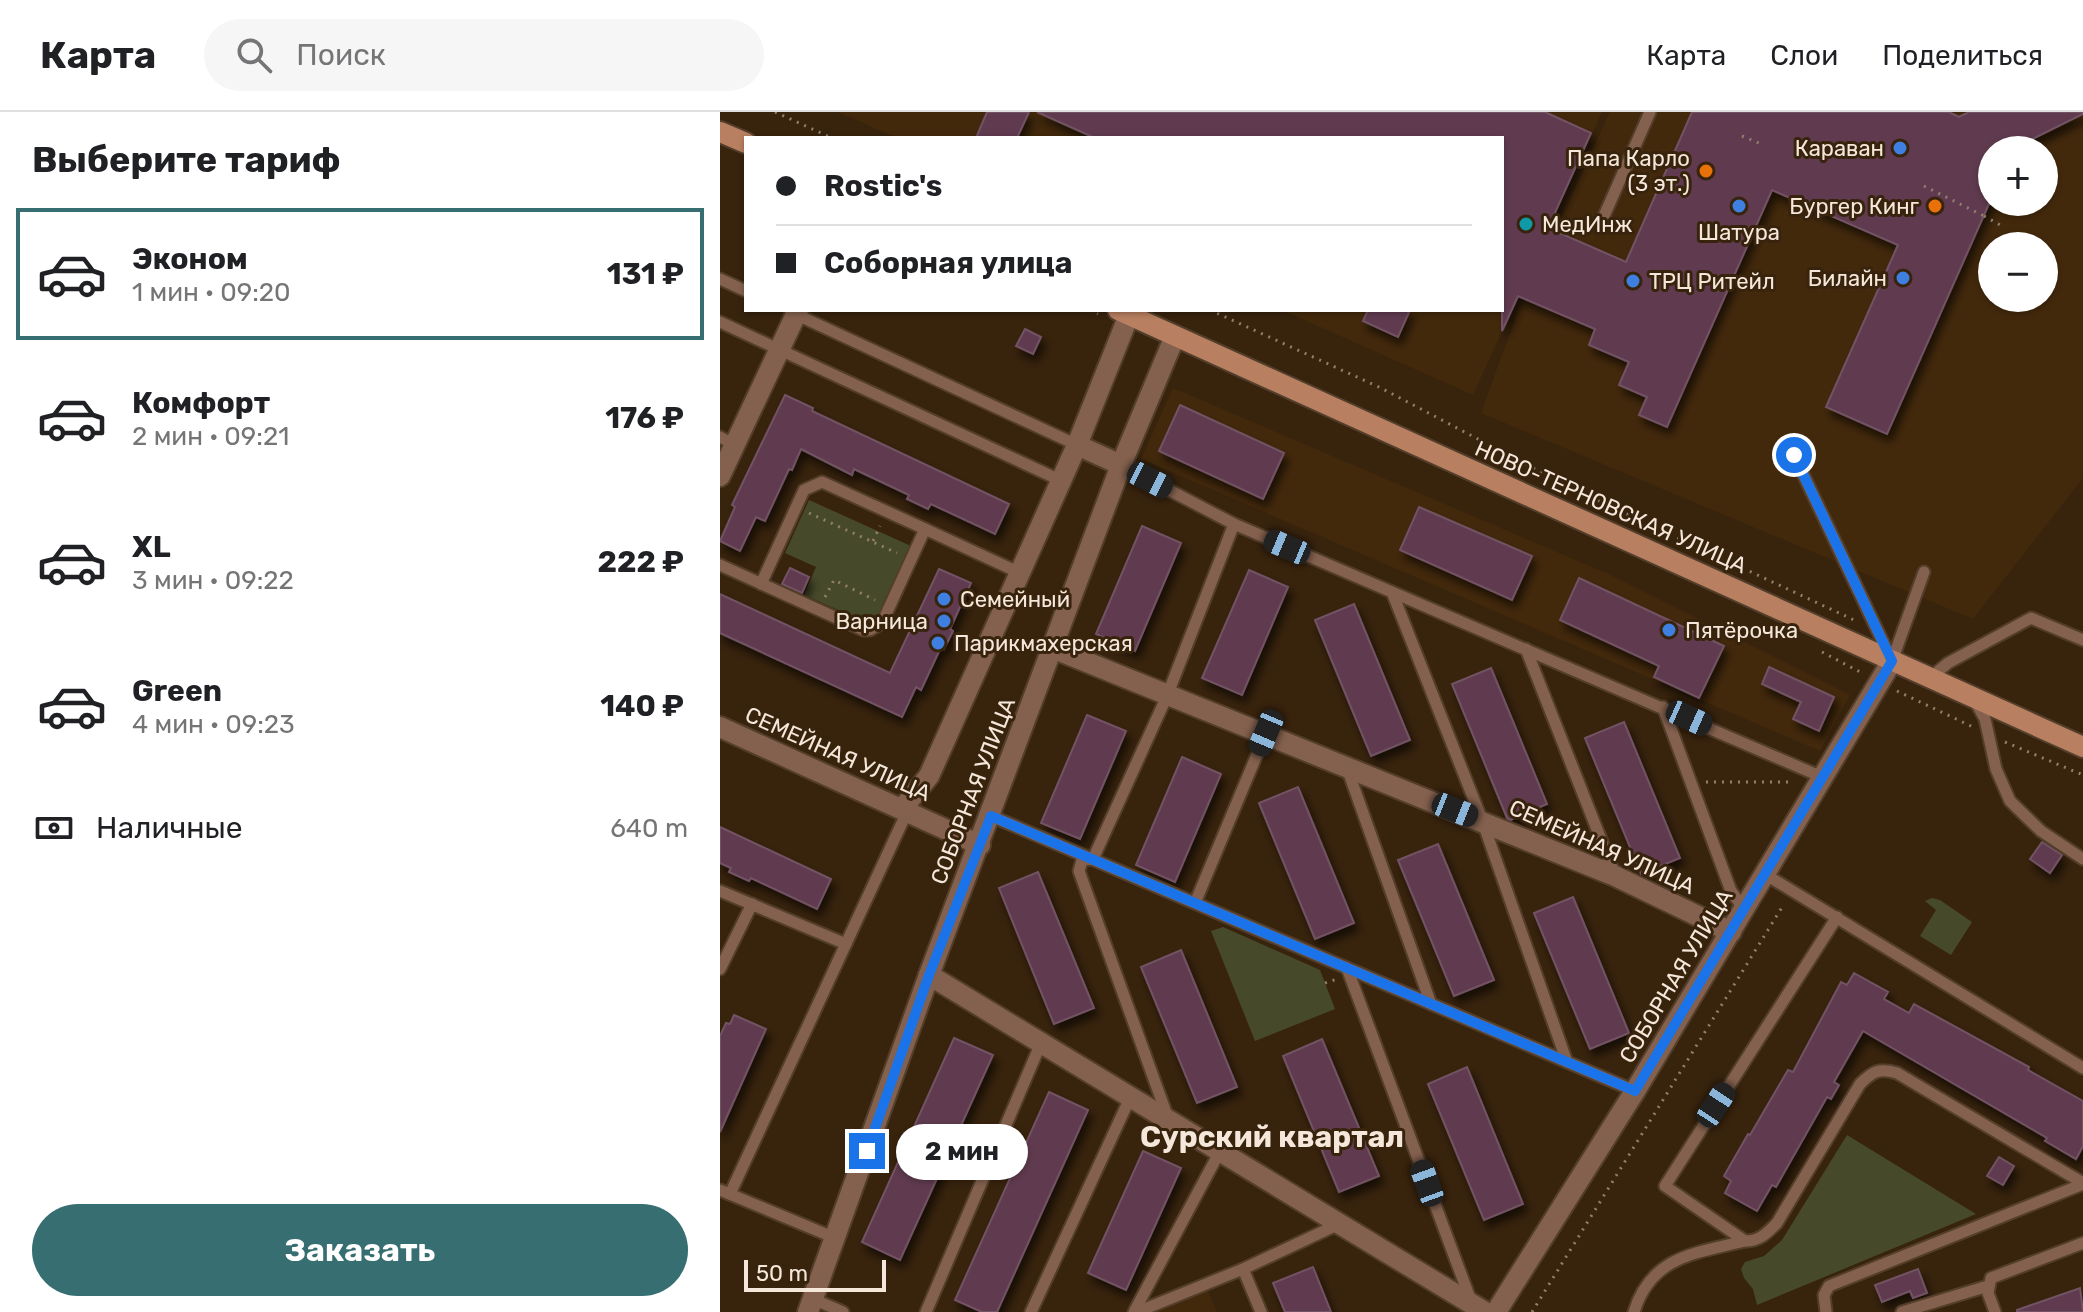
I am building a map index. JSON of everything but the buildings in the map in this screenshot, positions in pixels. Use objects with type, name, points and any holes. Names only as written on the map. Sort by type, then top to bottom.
[{"type":"main road","points":[[720,132],[744,142]]},
{"type":"main road","name":"НОВО-ТЕРНОВСКАЯ УЛИЦА","points":[[1124,312],[2082,747]]},
{"type":"street","points":[[720,476],[727,441],[779,350],[794,312]]},
{"type":"street","points":[[905,810],[929,776],[1062,481],[1124,312]]},
{"type":"street","name":"СОБОРНАЯ УЛИЦА","points":[[811,1306],[929,975],[1121,465],[1175,336]]},
{"type":"street","points":[[1077,445],[1121,465]]},
{"type":"street","name":"СЕМЕЙНАЯ УЛИЦА","points":[[1052,648],[1482,820],[1615,876],[1731,932]]},
{"type":"street","name":"СОБОРНАЯ УЛИЦА","points":[[1496,1312],[1635,1091],[1892,661]]},
{"type":"street","name":"СЕМЕЙНАЯ УЛИЦА","points":[[720,727],[980,845]]},
{"type":"street","points":[[929,975],[1478,1307]]},
{"type":"lane","points":[[1604,216],[1650,112]]},
{"type":"lane","points":[[720,279],[744,290]]},
{"type":"lane","points":[[796,312],[1077,445]]},
{"type":"lane","points":[[720,322],[1062,481]]},
{"type":"lane","points":[[1794,455],[1892,661]]},
{"type":"lane","points":[[1121,465],[1234,524],[1822,777]]},
{"type":"lane","points":[[761,584],[804,490],[822,482],[1020,573]]},
{"type":"lane","points":[[1093,859],[1167,696],[1234,524]]},
{"type":"lane","points":[[720,565],[863,630],[870,630],[882,623],[925,529]]},
{"type":"lane","points":[[1892,661],[1924,572]]},
{"type":"lane","points":[[1392,592],[1482,820],[1567,1062]]},
{"type":"lane","points":[[1930,678],[1948,663],[2031,618],[2083,640]]},
{"type":"lane","points":[[1526,649],[1615,876]]},
{"type":"lane","points":[[1974,698],[1985,719],[1996,769],[2010,801],[2041,831],[2083,859]]},
{"type":"lane","points":[[1663,707],[1731,891],[1744,909]]},
{"type":"lane","points":[[1195,903],[1266,733]]},
{"type":"lane","points":[[1347,766],[1431,1004]]},
{"type":"lane","points":[[835,1238],[724,1195],[846,944],[905,810]]},
{"type":"lane","points":[[991,816],[1635,1091]]},
{"type":"lane","points":[[1093,859],[1082,860],[1079,871],[1170,1123]]},
{"type":"lane","points":[[1763,873],[2083,1068]]},
{"type":"lane","points":[[720,891],[846,944]]},
{"type":"lane","points":[[720,969],[752,904]]},
{"type":"lane","points":[[1745,1241],[1665,1186],[1837,917]]},
{"type":"lane","points":[[1347,968],[1478,1307]]},
{"type":"lane","points":[[926,1312],[1041,1043]]},
{"type":"lane","points":[[1634,1312],[1656,1271],[1686,1256],[1765,1236],[1777,1223],[1860,1084],[1873,1071],[1884,1069],[1897,1073],[2083,1184]]},
{"type":"lane","points":[[1031,1312],[1130,1098]]},
{"type":"lane","points":[[1135,1312],[1219,1153]]},
{"type":"lane","points":[[1826,1312],[1824,1295],[1829,1286],[2083,1184]]},
{"type":"lane","points":[[1135,1312],[1243,1269],[1339,1224]]},
{"type":"lane","points":[[1995,1312],[1988,1293],[1991,1278],[2083,1243]]},
{"type":"lane","points":[[1243,1269],[1261,1312]]},
{"type":"lane","points":[[1902,1312],[1988,1286]]},
{"type":"lane","points":[[811,1306],[843,1312]]},
{"type":"path","points":[[775,112],[828,136]]},
{"type":"path","points":[[1742,136],[1764,145]]},
{"type":"path","points":[[1924,186],[2002,226]]},
{"type":"path","points":[[1214,312],[1381,388],[1571,488],[1876,630]]},
{"type":"path","points":[[797,507],[911,560]]},
{"type":"path","points":[[873,542],[887,512]]},
{"type":"path","points":[[819,610],[834,580],[889,607]]},
{"type":"path","points":[[1690,782],[1801,782]]},
{"type":"path","points":[[1532,1312],[1792,891]]},
{"type":"shaded area","points":[[838,112],[1602,112],[1473,395],[1286,312],[1504,312],[1504,136],[892,136]]},
{"type":"shaded area","points":[[1610,112],[2083,112],[2083,478],[1973,619],[1481,413],[1518,311]]},
{"type":"shaded area","points":[[1173,388],[1606,573],[1850,695],[1820,751],[1141,459]]},
{"type":"shaded area","points":[[1207,1289],[1217,1312],[1148,1312]]},
{"type":"green space","points":[[809,500],[911,546],[875,626],[804,595],[816,567],[785,553]]},
{"type":"green space","points":[[1932,898],[1940,900],[1972,922],[1951,955],[1920,936],[1936,910],[1925,901]]},
{"type":"green space","points":[[1223,927],[1320,970],[1335,1009],[1255,1041],[1211,931]]},
{"type":"green space","points":[[1847,1135],[1976,1214],[1757,1305],[1753,1289],[1741,1269],[1745,1262],[1764,1256],[1782,1240]]},
{"type":"place","name":"Караван","points":[[1900,148]]},
{"type":"place","name":"Папа Карло (3 эт.)","points":[[1706,171]]},
{"type":"place","name":"Шатура","points":[[1739,206]]},
{"type":"place","name":"Бургер Кинг","points":[[1935,206]]},
{"type":"place","name":"МедИнж","points":[[1526,224]]},
{"type":"place","name":"Билайн","points":[[1903,278]]},
{"type":"place","name":"ТРЦ Ритейл","points":[[1633,281]]},
{"type":"place","name":"Семейный","points":[[944,599]]},
{"type":"place","name":"Варница","points":[[944,621]]},
{"type":"place","name":"Пятёрочка","points":[[1669,630]]},
{"type":"place","name":"Парикмахерская","points":[[938,643]]},
{"type":"district","name":"Сурский квартал","points":[[1272,1137]]},
{"type":"route","points":[[867,1151],[929,975],[991,816],[1635,1091],[1892,661],[1794,455]]}]
